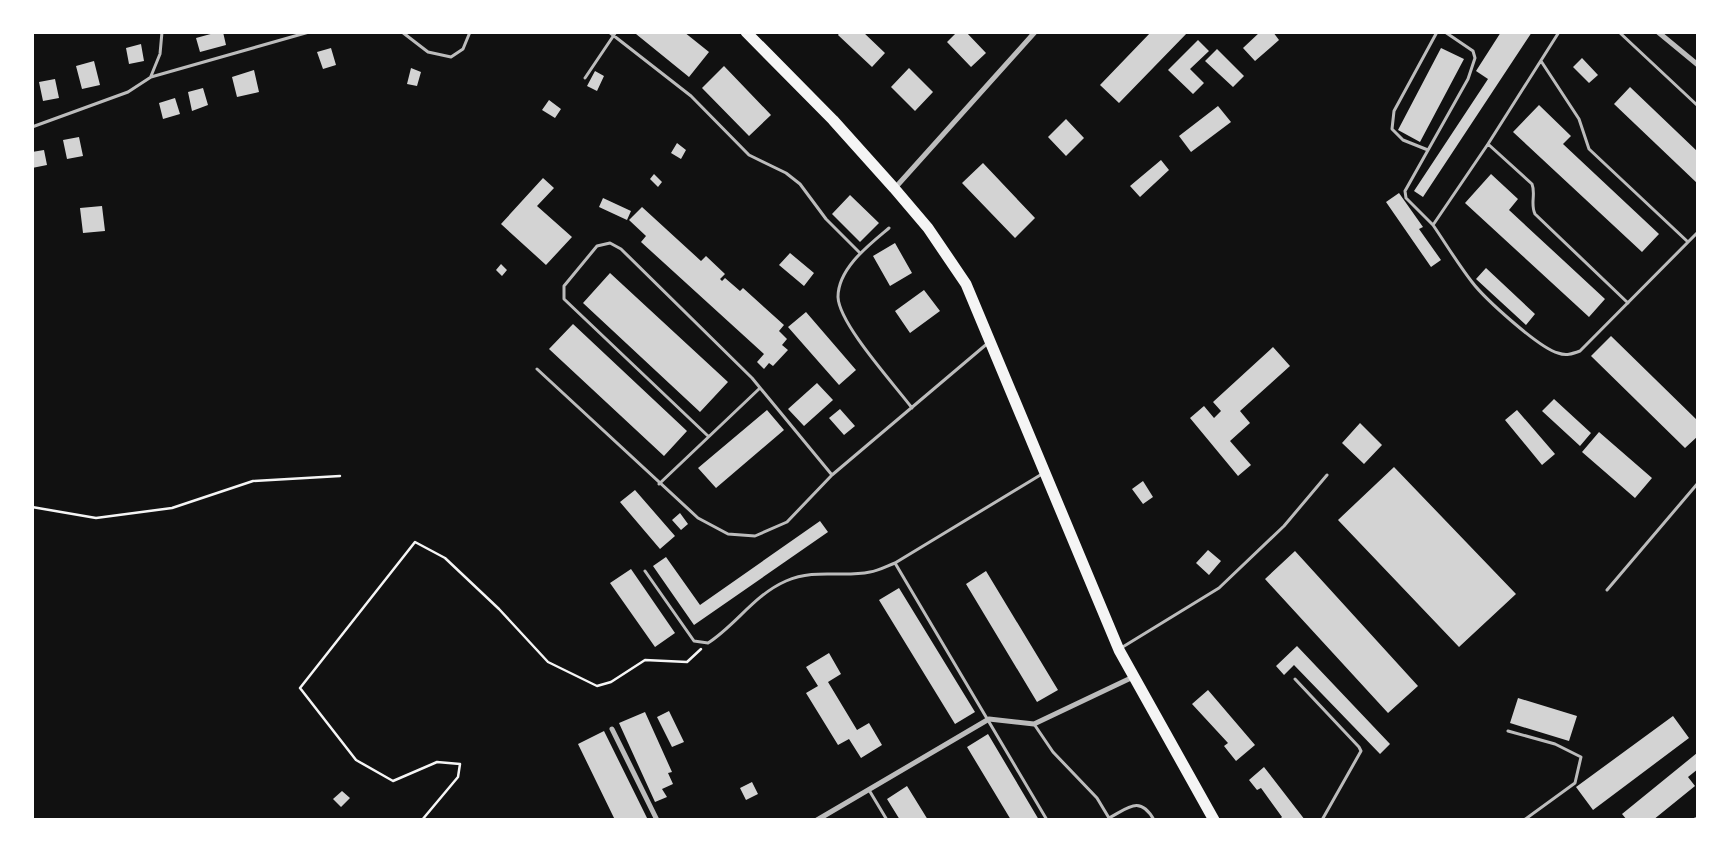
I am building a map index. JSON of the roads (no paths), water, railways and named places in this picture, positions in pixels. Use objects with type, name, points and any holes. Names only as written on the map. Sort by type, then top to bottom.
[{"type":"highway","points":[[746,32],[832,120],[894,188],[928,228],[966,284],[988,343],[1045,472],[1118,650],[1214,820]]},
{"type":"street","points":[[894,188],[1035,32]]},
{"type":"street","points":[[1662,34],[1698,65]]},
{"type":"street","points":[[816,820],[989,719],[1034,724],[1134,677]]},
{"type":"street","points":[[612,729],[657,820]]},
{"type":"lane","points":[[151,77],[160,54],[162,32]]},
{"type":"lane","points":[[32,127],[128,92],[151,77],[309,32]]},
{"type":"lane","points":[[402,32],[428,52],[451,57],[463,49],[470,32]]},
{"type":"lane","points":[[609,32],[615,34],[691,96],[749,155],[786,173],[800,184],[826,219],[859,252]]},
{"type":"lane","points":[[1428,150],[1403,140],[1392,129],[1394,111],[1437,32]]},
{"type":"lane","points":[[1445,32],[1473,51],[1475,58],[1468,78],[1405,191],[1406,198],[1433,225],[1482,294],[1545,346],[1557,353],[1568,355],[1580,351],[1698,232]]},
{"type":"lane","points":[[1433,225],[1488,144],[1558,32]]},
{"type":"lane","points":[[1620,32],[1698,106]]},
{"type":"lane","points":[[585,78],[615,34]]},
{"type":"lane","points":[[1541,61],[1579,119],[1589,149],[1688,242]]},
{"type":"lane","points":[[1488,144],[1532,184],[1534,190],[1532,208],[1535,214],[1628,304]]},
{"type":"lane","points":[[889,228],[859,252],[845,274],[838,297],[848,325],[912,408]]},
{"type":"lane","points":[[708,436],[564,299],[564,286],[597,246],[610,243],[621,249],[760,388],[832,475]]},
{"type":"lane","points":[[538,369],[659,484],[698,518],[728,534],[755,536],[787,522],[832,475],[988,343]]},
{"type":"lane","points":[[659,484],[760,388]]},
{"type":"lane","points":[[645,571],[694,641],[708,643],[723,634],[745,609],[767,591],[787,580],[816,573],[870,572],[895,563],[1045,472]]},
{"type":"lane","points":[[1118,650],[1218,588],[1284,526],[1327,475]]},
{"type":"lane","points":[[1607,590],[1698,483]]},
{"type":"lane","points":[[895,563],[1047,820]]},
{"type":"lane","points":[[1295,679],[1359,747],[1361,752],[1322,820]]},
{"type":"lane","points":[[1034,724],[1053,752],[1097,798],[1108,819],[1132,805],[1141,805],[1148,809],[1154,820]]},
{"type":"lane","points":[[1508,731],[1555,744],[1581,757],[1574,783],[1524,820]]},
{"type":"lane","points":[[868,790],[887,820]]},
{"type":"lane","points":[[1693,820],[1698,818]]}]
